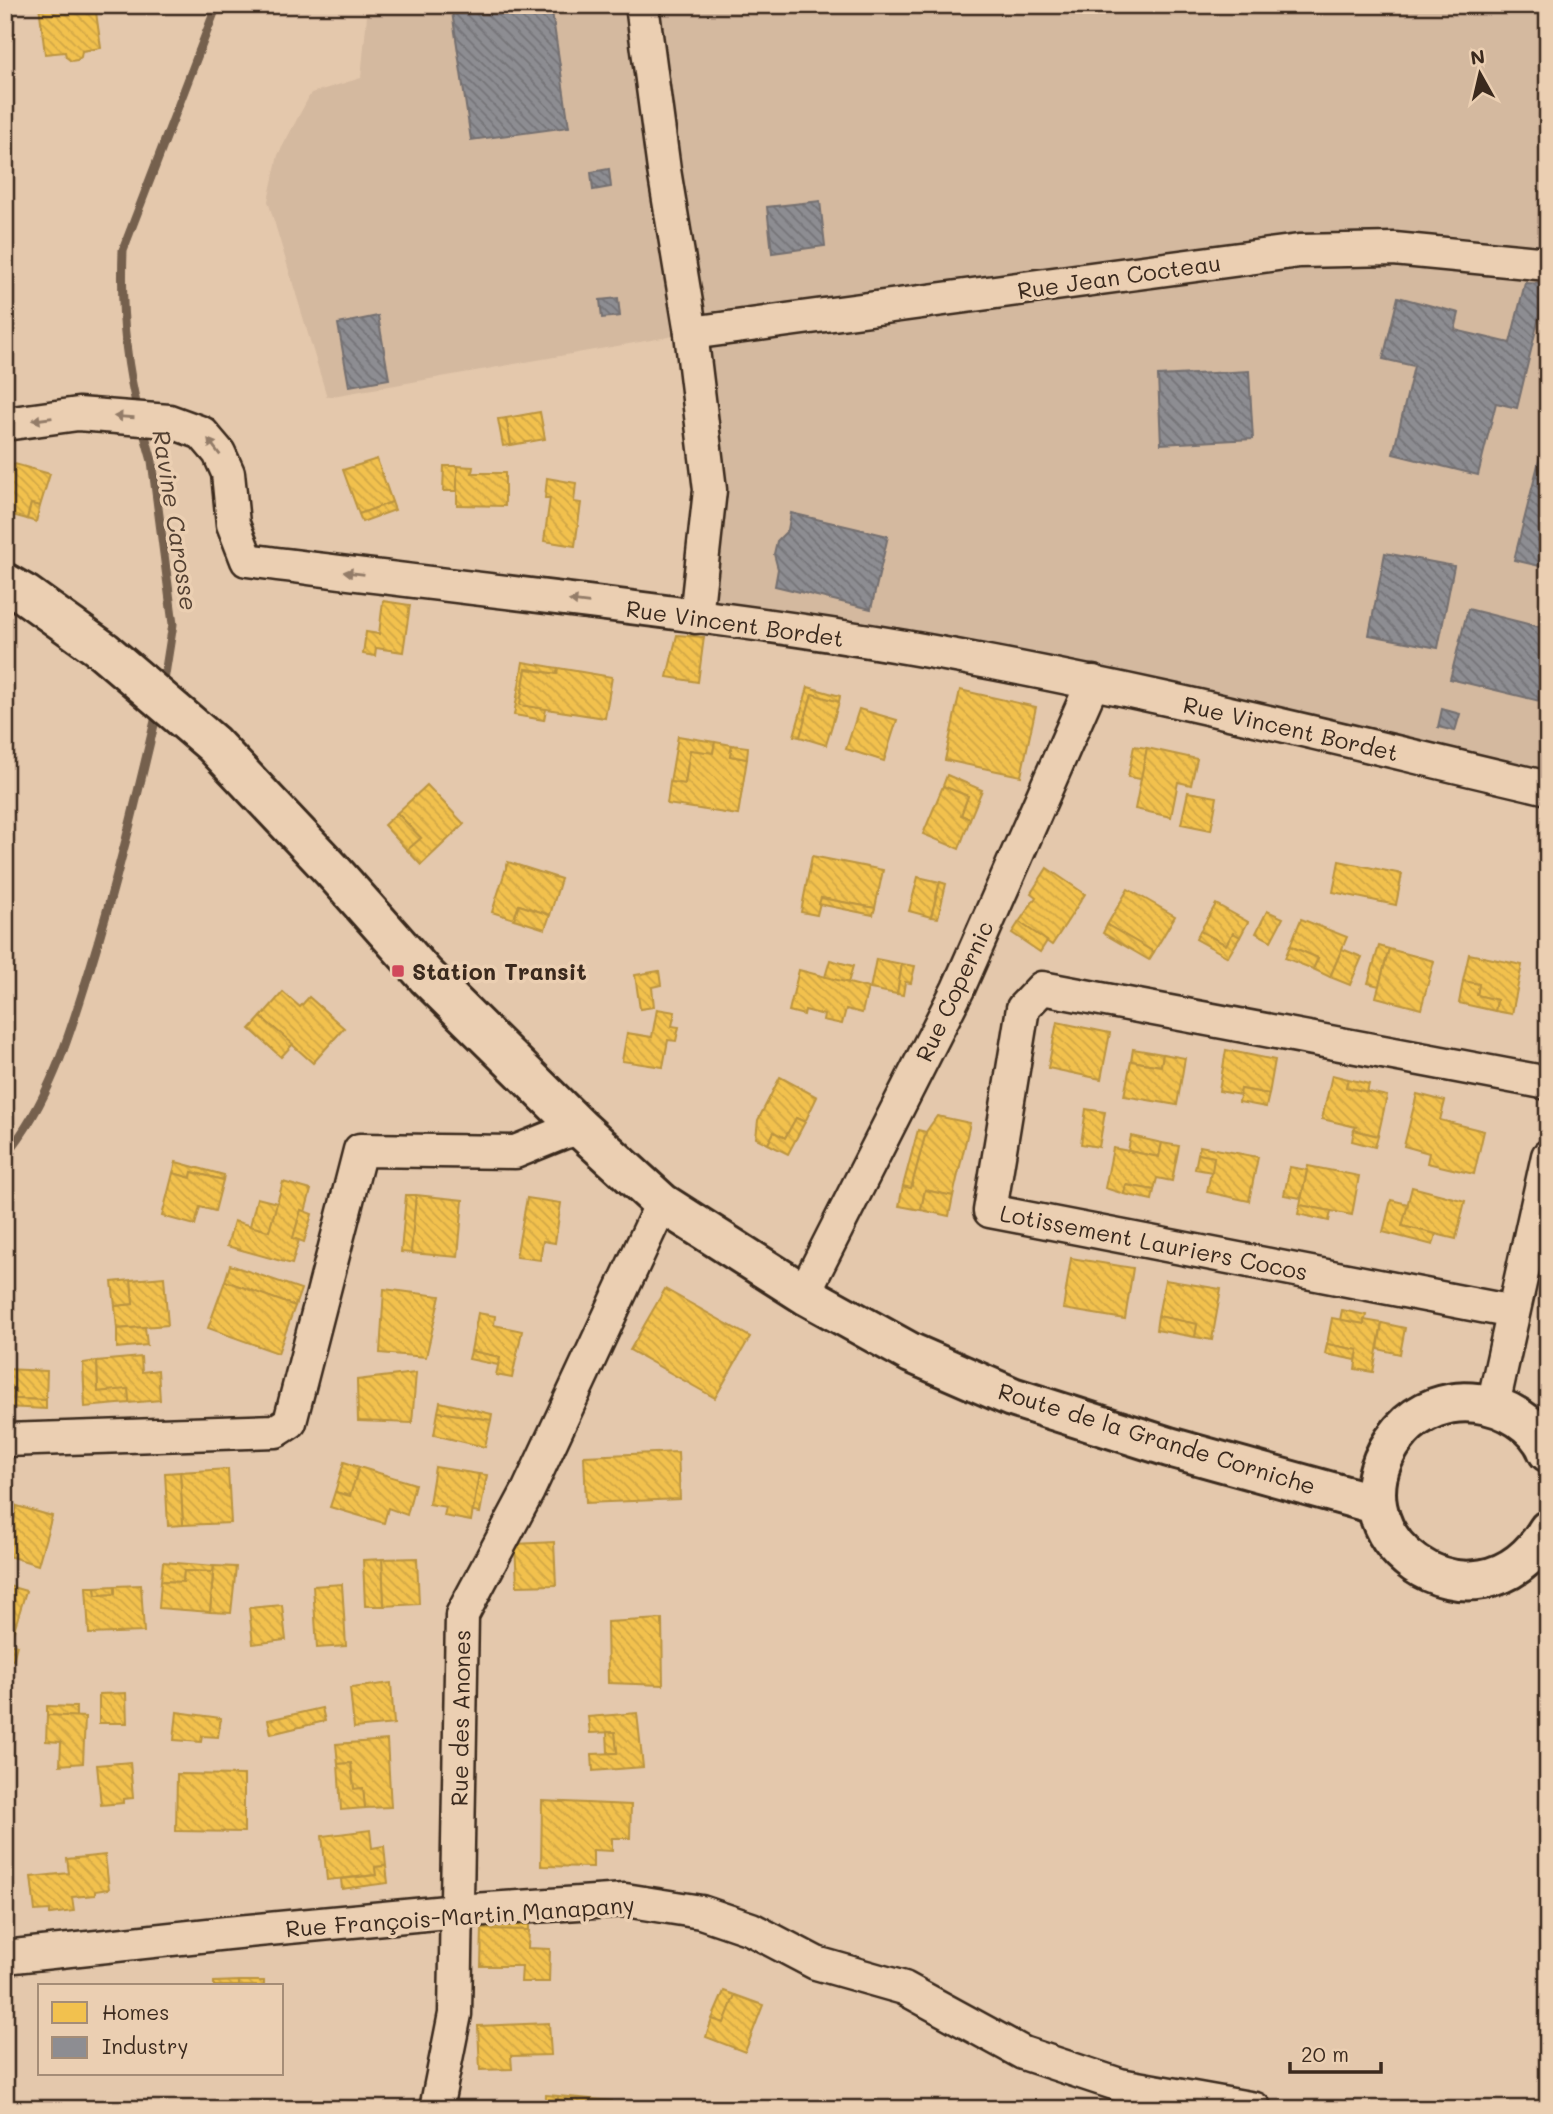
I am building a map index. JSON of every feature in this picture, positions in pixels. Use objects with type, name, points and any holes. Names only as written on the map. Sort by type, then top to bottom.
[{"type":"main road","name":"Route de la Grande Corniche","points":[[5,583],[104,650],[213,744],[332,870],[426,976],[580,1128],[662,1203],[806,1295],[911,1353],[1012,1397],[1169,1447],[1375,1504]]},
{"type":"main road","points":[[1548,1452],[1545,1444],[1522,1420],[1493,1405],[1463,1401],[1434,1408],[1408,1423],[1388,1446],[1378,1474],[1375,1504],[1386,1532],[1404,1556],[1428,1573],[1457,1580],[1486,1579],[1514,1569],[1537,1549],[1548,1530]]},
{"type":"street","points":[[642,5],[664,170],[691,333],[709,490],[696,617]]},
{"type":"street","name":"Rue Jean Cocteau","points":[[691,333],[1299,251],[1394,248],[1548,264]]},
{"type":"street","name":"Rue Vincent Bordet","points":[[5,425],[78,414],[169,421],[202,433],[219,453],[229,473],[233,524],[247,560],[696,617],[903,647],[1093,682],[1548,788]]},
{"type":"street","name":"Rue Copernic","points":[[806,1295],[811,1279],[958,989],[1093,682]]},
{"type":"street","name":"Lotissement Lauriers Cocos","points":[[1513,1312],[990,1211],[1023,1008],[1042,988],[1548,1083]]},
{"type":"street","points":[[5,1440],[276,1431],[290,1422],[360,1150],[515,1152],[562,1132],[580,1128]]},
{"type":"street","points":[[1493,1405],[1548,1156]]},
{"type":"street","name":"Rue des Anones","points":[[436,2109],[455,2014],[462,1615],[528,1491],[662,1203]]},
{"type":"street","name":"Rue François-Martin Manapany","points":[[5,1957],[457,1911],[625,1900],[701,1913],[751,1929],[816,1964],[904,1988],[1023,2053],[1120,2085],[1255,2109]]},
{"type":"shaded area","points":[[368,5],[1548,5],[1548,792],[696,617],[710,490],[691,333],[327,397],[268,201],[278,155],[311,93],[361,78]]},
{"type":"building: Homes","points":[[39,5],[95,5],[101,48],[82,51],[81,57],[71,61],[65,52],[45,54]]},
{"type":"building: Homes","points":[[540,412],[545,439],[511,445],[506,418]]},
{"type":"building: Homes","points":[[506,418],[511,445],[503,446],[498,419]]},
{"type":"building: Homes","points":[[377,459],[392,502],[359,514],[343,470]]},
{"type":"building: Homes","points":[[11,463],[50,474],[40,506],[31,504],[27,519],[5,513],[5,482]]},
{"type":"building: Homes","points":[[444,466],[457,466],[457,491],[443,491]]},
{"type":"building: Homes","points":[[457,466],[473,467],[472,473],[505,473],[505,506],[457,505]]},
{"type":"building: Homes","points":[[547,478],[576,483],[574,502],[581,503],[575,546],[544,541],[550,498],[545,498]]},
{"type":"building: Homes","points":[[392,502],[395,510],[362,522],[359,514]]},
{"type":"building: Homes","points":[[31,504],[40,506],[36,522],[27,519]]},
{"type":"building: Homes","points":[[383,601],[410,605],[403,652],[376,648],[375,656],[363,654],[366,632],[379,634]]},
{"type":"building: Homes","points":[[677,635],[704,637],[698,682],[667,677]]},
{"type":"building: Homes","points":[[523,662],[558,668],[557,674],[526,669],[520,705],[546,709],[544,720],[514,715]]},
{"type":"building: Homes","points":[[558,668],[612,677],[605,718],[520,705],[526,669],[557,674]]},
{"type":"building: Homes","points":[[808,687],[840,696],[839,702],[812,694],[800,737],[794,736]]},
{"type":"building: Homes","points":[[960,690],[1036,707],[1021,776],[945,760]]},
{"type":"building: Homes","points":[[812,694],[839,702],[826,745],[800,737]]},
{"type":"building: Homes","points":[[859,709],[897,720],[884,761],[846,749]]},
{"type":"building: Homes","points":[[678,736],[715,742],[713,753],[690,750],[685,784],[670,782]]},
{"type":"building: Homes","points":[[715,742],[732,745],[730,756],[747,759],[738,815],[667,804],[670,782],[685,784],[690,750],[713,753]]},
{"type":"building: Homes","points":[[732,745],[748,747],[747,759],[730,756]]},
{"type":"building: Homes","points":[[1134,746],[1147,748],[1141,779],[1128,777]]},
{"type":"building: Homes","points":[[1147,748],[1197,759],[1191,785],[1178,782],[1171,817],[1135,809]]},
{"type":"building: Homes","points":[[947,775],[982,790],[970,819],[961,815],[968,796],[943,786]]},
{"type":"building: Homes","points":[[427,785],[464,824],[421,865],[407,850],[421,838],[397,813]]},
{"type":"building: Homes","points":[[943,786],[968,796],[961,815],[970,819],[959,849],[923,834]]},
{"type":"building: Homes","points":[[1188,792],[1217,797],[1211,830],[1181,824]]},
{"type":"building: Homes","points":[[397,813],[421,838],[407,850],[384,825]]},
{"type":"building: Homes","points":[[812,856],[883,870],[875,908],[821,898],[817,915],[801,912]]},
{"type":"building: Homes","points":[[1339,861],[1402,874],[1396,905],[1333,892]]},
{"type":"building: Homes","points":[[508,862],[561,879],[550,915],[519,905],[514,919],[492,912]]},
{"type":"building: Homes","points":[[1047,868],[1085,894],[1052,945],[1019,922],[1036,897],[1031,893]]},
{"type":"building: Homes","points":[[918,877],[940,882],[931,917],[909,911]]},
{"type":"building: Homes","points":[[940,882],[946,884],[938,918],[931,917]]},
{"type":"building: Homes","points":[[1128,889],[1175,916],[1154,952],[1107,925]]},
{"type":"building: Homes","points":[[821,898],[875,908],[873,915],[819,904]]},
{"type":"building: Homes","points":[[1216,904],[1248,922],[1240,937],[1233,933],[1226,945],[1200,931]]},
{"type":"building: Homes","points":[[519,905],[550,915],[545,929],[514,919]]},
{"type":"building: Homes","points":[[1267,911],[1283,918],[1271,941],[1256,933]]},
{"type":"building: Homes","points":[[1301,919],[1347,937],[1330,977],[1313,969],[1318,958],[1290,946]]},
{"type":"building: Homes","points":[[1019,922],[1047,941],[1040,952],[1012,933]]},
{"type":"building: Homes","points":[[1107,925],[1154,952],[1149,960],[1103,933]]},
{"type":"building: Homes","points":[[1200,931],[1226,945],[1233,933],[1240,937],[1228,957],[1196,939]]},
{"type":"building: Homes","points":[[1290,946],[1318,958],[1313,969],[1285,958]]},
{"type":"building: Homes","points":[[1379,946],[1389,949],[1379,986],[1368,983]]},
{"type":"building: Homes","points":[[1342,949],[1362,957],[1350,985],[1330,977]]},
{"type":"building: Homes","points":[[1389,949],[1434,961],[1421,1009],[1376,997]]},
{"type":"building: Homes","points":[[1469,954],[1522,965],[1512,1014],[1495,1011],[1497,1000],[1477,995],[1479,984],[1463,981]]},
{"type":"building: Homes","points":[[876,959],[902,964],[897,994],[870,989]]},
{"type":"building: Homes","points":[[830,960],[853,966],[848,983],[825,977]]},
{"type":"building: Homes","points":[[902,964],[915,966],[911,983],[905,982],[903,995],[897,994]]},
{"type":"building: Homes","points":[[799,970],[868,988],[862,1013],[846,1009],[842,1024],[823,1020],[824,1015],[805,1010],[804,1015],[789,1011]]},
{"type":"building: Homes","points":[[659,971],[661,985],[652,987],[654,1007],[640,1009],[635,975]]},
{"type":"building: Homes","points":[[1463,981],[1479,984],[1477,995],[1497,1000],[1495,1011],[1459,1003]]},
{"type":"building: Homes","points":[[283,992],[300,1007],[309,997],[344,1028],[313,1063],[261,1017]]},
{"type":"building: Homes","points":[[657,1009],[675,1012],[672,1026],[679,1027],[676,1041],[668,1040],[663,1067],[622,1061],[627,1033],[652,1037]]},
{"type":"building: Homes","points":[[261,1017],[293,1044],[281,1057],[250,1029]]},
{"type":"building: Homes","points":[[1057,1022],[1110,1033],[1101,1079],[1048,1068]]},
{"type":"building: Homes","points":[[1133,1049],[1163,1054],[1161,1066],[1131,1061]]},
{"type":"building: Homes","points":[[1226,1050],[1275,1060],[1269,1094],[1241,1089],[1240,1095],[1219,1091]]},
{"type":"building: Homes","points":[[1163,1054],[1185,1058],[1177,1105],[1124,1096],[1131,1061],[1161,1066]]},
{"type":"building: Homes","points":[[1332,1075],[1348,1079],[1346,1087],[1387,1096],[1378,1136],[1354,1130],[1356,1127],[1322,1119]]},
{"type":"building: Homes","points":[[780,1077],[817,1097],[805,1122],[796,1118],[785,1138],[774,1132],[768,1144],[756,1138],[758,1120]]},
{"type":"building: Homes","points":[[1348,1079],[1369,1084],[1367,1092],[1346,1087]]},
{"type":"building: Homes","points":[[1241,1089],[1269,1094],[1266,1107],[1239,1102]]},
{"type":"building: Homes","points":[[1417,1094],[1445,1101],[1440,1120],[1484,1131],[1474,1174],[1427,1163],[1429,1153],[1404,1146]]},
{"type":"building: Homes","points":[[1086,1109],[1105,1112],[1099,1147],[1081,1144]]},
{"type":"building: Homes","points":[[937,1116],[970,1123],[953,1196],[925,1190],[921,1210],[899,1206],[903,1186],[911,1188],[926,1132]]},
{"type":"building: Homes","points":[[796,1118],[805,1122],[788,1154],[768,1144],[774,1132],[785,1138]]},
{"type":"building: Homes","points":[[918,1130],[926,1132],[911,1188],[903,1186]]},
{"type":"building: Homes","points":[[1354,1130],[1378,1136],[1375,1147],[1352,1141]]},
{"type":"building: Homes","points":[[1131,1136],[1162,1143],[1159,1157],[1128,1151]]},
{"type":"building: Homes","points":[[1162,1143],[1179,1146],[1172,1181],[1157,1178],[1154,1190],[1126,1185],[1124,1194],[1105,1188],[1113,1148],[1159,1157]]},
{"type":"building: Homes","points":[[1200,1146],[1258,1157],[1249,1201],[1207,1192],[1214,1157],[1198,1154]]},
{"type":"building: Homes","points":[[1198,1154],[1214,1157],[1212,1172],[1195,1169]]},
{"type":"building: Homes","points":[[176,1162],[224,1175],[223,1180],[192,1172],[191,1178],[173,1173]]},
{"type":"building: Homes","points":[[1308,1166],[1359,1176],[1352,1215],[1300,1205]]},
{"type":"building: Homes","points":[[1290,1167],[1307,1170],[1301,1198],[1284,1195]]},
{"type":"building: Homes","points":[[192,1172],[223,1180],[215,1211],[200,1207],[195,1225],[162,1216],[173,1173],[191,1178]]},
{"type":"building: Homes","points":[[283,1182],[311,1190],[305,1212],[301,1210],[293,1238],[299,1240],[292,1264],[227,1246],[234,1221],[269,1231]]},
{"type":"building: Homes","points":[[1126,1185],[1154,1190],[1152,1200],[1124,1194]]},
{"type":"building: Homes","points":[[1412,1187],[1465,1201],[1456,1239],[1402,1226]]},
{"type":"building: Homes","points":[[925,1190],[953,1196],[949,1216],[921,1210]]},
{"type":"building: Homes","points":[[406,1195],[416,1195],[411,1253],[401,1252]]},
{"type":"building: Homes","points":[[416,1195],[463,1200],[458,1257],[411,1253]]},
{"type":"building: Homes","points":[[257,1198],[277,1203],[269,1231],[250,1226]]},
{"type":"building: Homes","points":[[527,1198],[561,1203],[555,1243],[543,1241],[540,1260],[516,1257]]},
{"type":"building: Homes","points":[[1391,1200],[1408,1204],[1402,1226],[1436,1234],[1433,1245],[1383,1232]]},
{"type":"building: Homes","points":[[1300,1205],[1331,1211],[1329,1221],[1298,1214]]},
{"type":"building: Homes","points":[[301,1210],[312,1214],[304,1242],[293,1238]]},
{"type":"building: Homes","points":[[1071,1258],[1133,1268],[1125,1319],[1063,1309]]},
{"type":"building: Homes","points":[[230,1265],[301,1289],[295,1306],[225,1281]]},
{"type":"building: Homes","points":[[164,1277],[168,1325],[117,1329],[115,1306],[133,1304],[131,1280]]},
{"type":"building: Homes","points":[[131,1280],[133,1304],[115,1306],[112,1282]]},
{"type":"building: Homes","points":[[1165,1280],[1221,1289],[1212,1340],[1195,1337],[1197,1324],[1158,1316]]},
{"type":"building: Homes","points":[[225,1281],[295,1306],[278,1353],[208,1328]]},
{"type":"building: Homes","points":[[384,1289],[440,1296],[426,1357],[380,1353]]},
{"type":"building: Homes","points":[[665,1289],[750,1337],[715,1398],[630,1350]]},
{"type":"building: Homes","points":[[1342,1310],[1366,1315],[1364,1324],[1340,1320]]},
{"type":"building: Homes","points":[[478,1313],[495,1316],[494,1325],[522,1331],[512,1378],[496,1375],[500,1357],[471,1351]]},
{"type":"building: Homes","points":[[1158,1316],[1197,1324],[1195,1337],[1156,1330]]},
{"type":"building: Homes","points":[[1332,1318],[1364,1324],[1364,1320],[1382,1323],[1373,1372],[1355,1369],[1358,1350],[1327,1344]]},
{"type":"building: Homes","points":[[1382,1323],[1405,1328],[1400,1354],[1378,1349]]},
{"type":"building: Homes","points":[[145,1327],[147,1345],[117,1348],[117,1329]]},
{"type":"building: Homes","points":[[1327,1344],[1358,1350],[1356,1360],[1325,1354]]},
{"type":"building: Homes","points":[[471,1351],[500,1357],[498,1365],[469,1359]]},
{"type":"building: Homes","points":[[141,1357],[142,1372],[158,1370],[160,1400],[129,1403],[128,1389],[98,1392],[97,1361]]},
{"type":"building: Homes","points":[[97,1361],[98,1392],[128,1389],[129,1403],[85,1407],[83,1363]]},
{"type":"building: Homes","points":[[5,1369],[47,1371],[46,1400],[15,1399],[15,1389],[5,1389]]},
{"type":"building: Homes","points":[[416,1373],[412,1423],[358,1421],[357,1380]]},
{"type":"building: Homes","points":[[5,1389],[15,1389],[15,1399],[46,1400],[46,1409],[5,1407]]},
{"type":"building: Homes","points":[[440,1402],[492,1414],[491,1420],[438,1412]]},
{"type":"building: Homes","points":[[438,1412],[491,1420],[485,1447],[434,1435]]},
{"type":"building: Homes","points":[[678,1452],[680,1499],[586,1503],[584,1456]]},
{"type":"building: Homes","points":[[344,1462],[359,1467],[350,1496],[335,1492]]},
{"type":"building: Homes","points":[[359,1467],[415,1484],[407,1515],[388,1508],[384,1523],[330,1507],[335,1492],[350,1496]]},
{"type":"building: Homes","points":[[435,1467],[479,1474],[471,1521],[444,1516],[446,1507],[429,1504]]},
{"type":"building: Homes","points":[[228,1469],[231,1523],[183,1525],[180,1472]]},
{"type":"building: Homes","points":[[180,1472],[183,1525],[168,1526],[165,1473]]},
{"type":"building: Homes","points":[[479,1474],[487,1475],[480,1513],[473,1512]]},
{"type":"building: Homes","points":[[5,1502],[17,1506],[8,1538],[5,1537]]},
{"type":"building: Homes","points":[[17,1506],[52,1516],[38,1565],[5,1555]]},
{"type":"building: Homes","points":[[554,1542],[556,1585],[517,1586],[515,1544]]},
{"type":"building: Homes","points":[[417,1558],[419,1604],[384,1606],[382,1559]]},
{"type":"building: Homes","points":[[382,1559],[384,1606],[365,1606],[363,1560]]},
{"type":"building: Homes","points":[[163,1562],[214,1566],[213,1572],[184,1571],[183,1582],[161,1581]]},
{"type":"building: Homes","points":[[214,1566],[236,1567],[231,1613],[210,1612]]},
{"type":"building: Homes","points":[[184,1571],[213,1572],[210,1612],[159,1608],[161,1581],[183,1582]]},
{"type":"building: Homes","points":[[342,1584],[346,1646],[317,1648],[313,1586]]},
{"type":"building: Homes","points":[[5,1585],[26,1591],[10,1643],[5,1642]]},
{"type":"building: Homes","points":[[141,1585],[144,1632],[89,1634],[86,1587],[95,1587],[96,1595],[115,1594],[115,1586]]},
{"type":"building: Homes","points":[[115,1586],[115,1594],[96,1595],[95,1587]]},
{"type":"building: Homes","points":[[282,1605],[286,1640],[253,1644],[249,1608]]},
{"type":"building: Homes","points":[[662,1619],[663,1685],[608,1683],[607,1622]]},
{"type":"building: Homes","points":[[5,1642],[17,1645],[13,1660],[5,1658]]},
{"type":"building: Homes","points":[[391,1683],[394,1724],[354,1728],[350,1688]]},
{"type":"building: Homes","points":[[126,1693],[127,1723],[99,1723],[99,1694]]},
{"type":"building: Homes","points":[[47,1706],[76,1707],[76,1717],[47,1715]]},
{"type":"building: Homes","points":[[322,1708],[325,1721],[271,1734],[268,1720]]},
{"type":"building: Homes","points":[[177,1712],[221,1718],[218,1737],[202,1736],[201,1742],[174,1740]]},
{"type":"building: Homes","points":[[637,1713],[643,1767],[593,1771],[592,1754],[617,1753],[615,1732],[590,1733],[588,1717]]},
{"type":"building: Homes","points":[[47,1715],[85,1717],[83,1763],[60,1765],[61,1742],[46,1741]]},
{"type":"building: Homes","points":[[607,1732],[615,1732],[617,1753],[608,1753]]},
{"type":"building: Homes","points":[[387,1740],[391,1807],[365,1808],[363,1788],[354,1789],[351,1763],[338,1764],[336,1744]]},
{"type":"building: Homes","points":[[130,1762],[133,1798],[123,1799],[123,1803],[101,1805],[97,1765]]},
{"type":"building: Homes","points":[[351,1763],[354,1789],[363,1788],[365,1808],[341,1810],[338,1764]]},
{"type":"building: Homes","points":[[177,1774],[244,1775],[244,1832],[176,1831]]},
{"type":"building: Homes","points":[[542,1801],[631,1805],[630,1838],[612,1838],[612,1851],[593,1850],[593,1867],[541,1866]]},
{"type":"building: Homes","points":[[370,1830],[372,1848],[384,1846],[386,1866],[375,1867],[376,1875],[327,1880],[322,1836]]},
{"type":"building: Homes","points":[[105,1855],[109,1889],[95,1891],[95,1895],[72,1897],[74,1911],[50,1914],[50,1910],[35,1911],[31,1877],[69,1873],[67,1859]]},
{"type":"building: Homes","points":[[386,1866],[388,1883],[342,1889],[341,1879],[376,1875],[375,1867]]},
{"type":"building: Homes","points":[[483,1921],[529,1922],[529,1930],[482,1929]]},
{"type":"building: Homes","points":[[482,1929],[529,1930],[528,1948],[550,1949],[549,1982],[521,1982],[522,1966],[481,1966]]},
{"type":"building: Homes","points":[[239,1981],[239,1984],[214,1984]]},
{"type":"building: Homes","points":[[239,1981],[264,1981],[264,1984],[239,1984]]},
{"type":"building: Homes","points":[[724,1991],[735,1995],[724,2023],[712,2019]]},
{"type":"building: Homes","points":[[735,1995],[763,2005],[745,2052],[706,2037],[712,2019],[724,2023]]},
{"type":"building: Homes","points":[[549,2023],[551,2055],[511,2056],[512,2069],[480,2070],[478,2026]]},
{"type":"building: Homes","points":[[546,2095],[558,2096],[557,2109],[545,2109]]},
{"type":"building: Homes","points":[[558,2096],[611,2101],[610,2109],[557,2109]]},
{"type":"building: Industry","points":[[451,5],[551,5],[569,127],[471,140]]},
{"type":"building: Industry","points":[[609,169],[611,187],[593,190],[591,172]]},
{"type":"building: Industry","points":[[820,201],[825,246],[772,253],[767,207]]},
{"type":"building: Industry","points":[[1525,283],[1547,284],[1517,408],[1496,403],[1478,475],[1393,454],[1414,366],[1383,359],[1398,297],[1459,313],[1455,330],[1510,343]]},
{"type":"building: Industry","points":[[618,298],[620,316],[602,318],[600,300]]},
{"type":"building: Industry","points":[[378,316],[389,379],[349,386],[338,324]]},
{"type":"building: Industry","points":[[1249,371],[1253,439],[1161,444],[1158,376]]},
{"type":"building: Industry","points":[[1548,433],[1548,568],[1514,560]]},
{"type":"building: Industry","points":[[791,513],[888,536],[871,609],[775,586],[778,569],[774,554],[777,541],[788,530]]},
{"type":"building: Industry","points":[[1385,553],[1454,566],[1438,648],[1369,635]]},
{"type":"building: Industry","points":[[1468,609],[1548,629],[1548,703],[1450,679]]},
{"type":"building: Industry","points":[[1442,709],[1460,714],[1455,731],[1438,727]]},
{"type":"waterway","name":"Ravine Carosse","points":[[138,411],[125,331],[123,250],[217,5]]},
{"type":"waterway","name":"Ravine Carosse","points":[[142,425],[152,461],[173,624],[163,687]]},
{"type":"waterway","name":"Ravine Carosse","points":[[5,1156],[46,1092],[74,1021],[117,874],[158,708]]},
{"type":"place","name":"Station Transit","points":[[398,971]]}]
